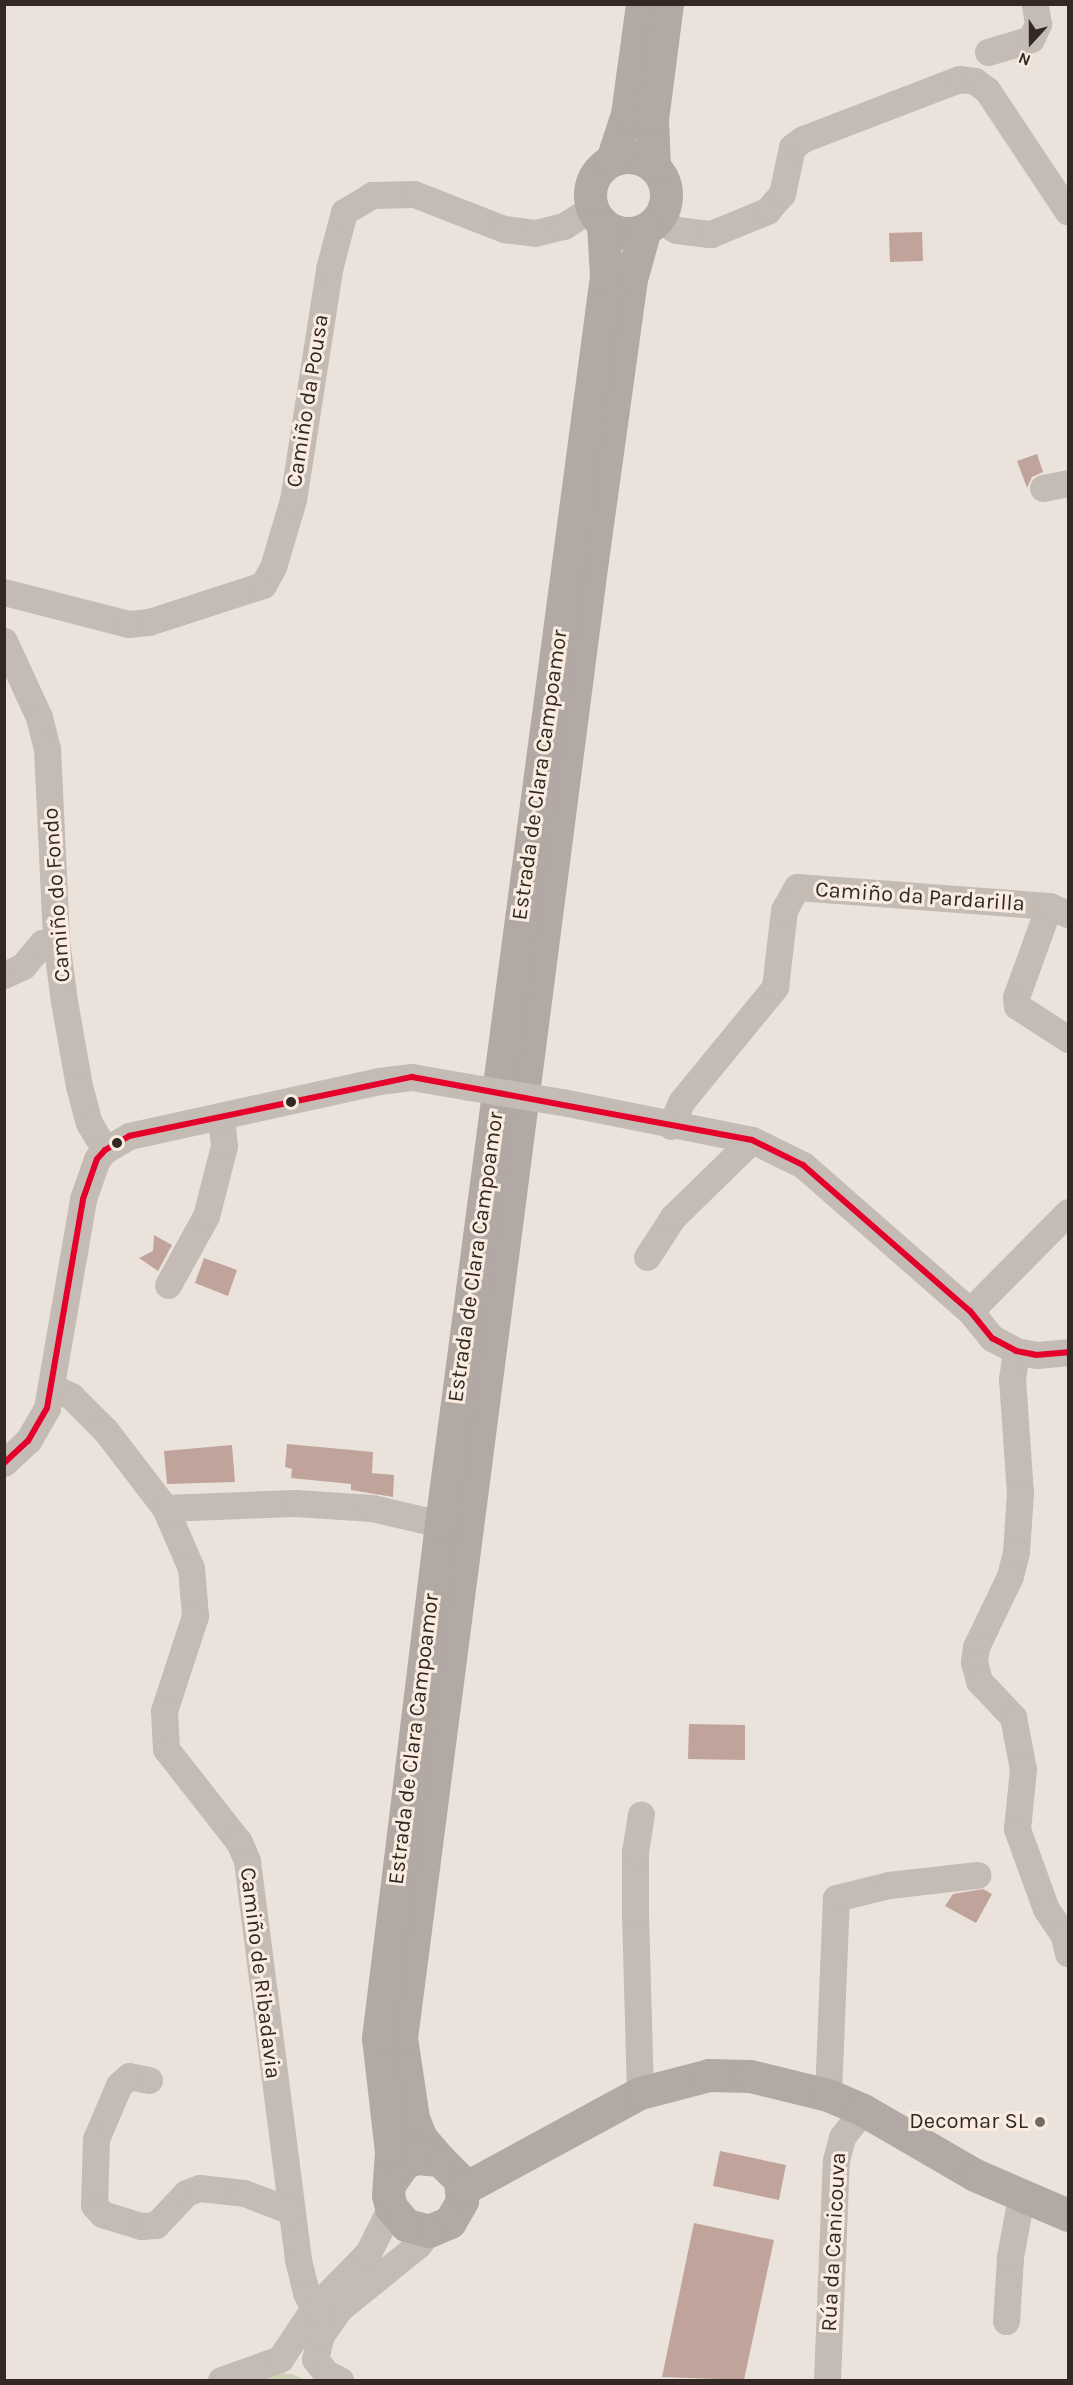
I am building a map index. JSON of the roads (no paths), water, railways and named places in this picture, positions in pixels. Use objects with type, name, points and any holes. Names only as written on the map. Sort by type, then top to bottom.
[{"type":"main road","name":"Estrada de Clara Campoamor","points":[[390,2195],[391,2152],[379,2067],[378,2038],[441,1524],[606,276],[597,216],[590,196],[595,174],[612,160],[627,114],[642,4]]},
{"type":"main road","name":"Estrada de Clara Campoamor","points":[[463,2189],[456,2172],[441,2160],[421,2138],[412,2118],[401,2038],[631,279],[666,192],[654,166],[652,118],[667,4]]},
{"type":"main road","points":[[612,160],[634,157],[654,166]]},
{"type":"main road","points":[[597,216],[623,233],[652,224]]},
{"type":"main road","points":[[441,2160],[416,2158],[404,2163],[390,2195],[406,2225],[429,2231],[441,2228],[458,2212],[463,2189],[640,2093],[709,2075],[750,2076],[828,2096],[863,2110],[1021,2197],[1068,2215]]},
{"type":"street","points":[[988,52],[1031,39],[1038,24],[1035,4]]},
{"type":"street","points":[[652,224],[676,230],[711,234],[767,212],[782,194],[792,147],[803,139],[959,79],[975,81],[987,90],[1068,212]]},
{"type":"street","name":"Camiño da Pousa","points":[[4,592],[129,624],[149,622],[263,585],[273,567],[293,500],[332,248],[344,212],[372,195],[414,194],[504,229],[535,233],[597,216]]},
{"type":"street","name":"Camiño do Fondo","points":[[4,641],[39,717],[47,748],[56,941],[79,1086],[89,1123],[105,1150]]},
{"type":"street","name":"Camiño da Pardarilla","points":[[671,1126],[681,1102],[775,987],[784,910],[797,887],[1059,910]]},
{"type":"street","points":[[1059,910],[1016,997],[1017,1006],[1068,1039]]},
{"type":"street","points":[[4,975],[23,966],[42,943],[56,941]]},
{"type":"street","points":[[4,1463],[38,1426],[52,1388],[83,1199],[97,1159],[105,1150],[129,1136],[412,1077],[562,1102],[671,1126],[752,1140],[802,1165],[970,1311],[992,1338],[1016,1351],[1036,1355],[1068,1352]]},
{"type":"street","points":[[168,1285],[206,1216],[224,1146],[221,1116]]},
{"type":"street","points":[[647,1257],[673,1217],[752,1140]]},
{"type":"street","points":[[970,1311],[1068,1212]]},
{"type":"street","points":[[1016,1351],[1012,1379],[1020,1493],[1016,1552],[1010,1576],[976,1647],[974,1662],[980,1681],[1013,1717],[1023,1769],[1017,1829],[1046,1909],[1064,1936],[1068,1954]]},
{"type":"street","name":"Camiño de Ribadavia","points":[[52,1388],[71,1396],[106,1431],[165,1508],[191,1568],[195,1616],[164,1711],[166,1749],[239,1842],[247,1861],[302,2282],[322,2314]]},
{"type":"street","points":[[165,1508],[295,1503],[372,1508],[441,1524]]},
{"type":"street","points":[[640,2093],[635,1852],[641,1814]]},
{"type":"street","points":[[828,2096],[836,1898],[889,1885],[977,1875]]},
{"type":"street","points":[[149,2080],[129,2076],[119,2085],[99,2129],[94,2205],[102,2214],[141,2226],[156,2225],[186,2193],[199,2188],[244,2193],[291,2211]]},
{"type":"street","name":"Rúa da Canicouva","points":[[827,2380],[836,2160],[842,2137],[863,2110]]},
{"type":"street","points":[[280,2359],[322,2314],[368,2253],[390,2195]]},
{"type":"street","points":[[1006,2321],[1010,2257],[1021,2197]]},
{"type":"street","points":[[315,2359],[322,2314],[429,2231]]},
{"type":"street","points":[[221,2380],[297,2355],[315,2359],[326,2373],[340,2380]]},
{"type":"place","name":"Decomar SL","points":[[1040,2122]]}]
